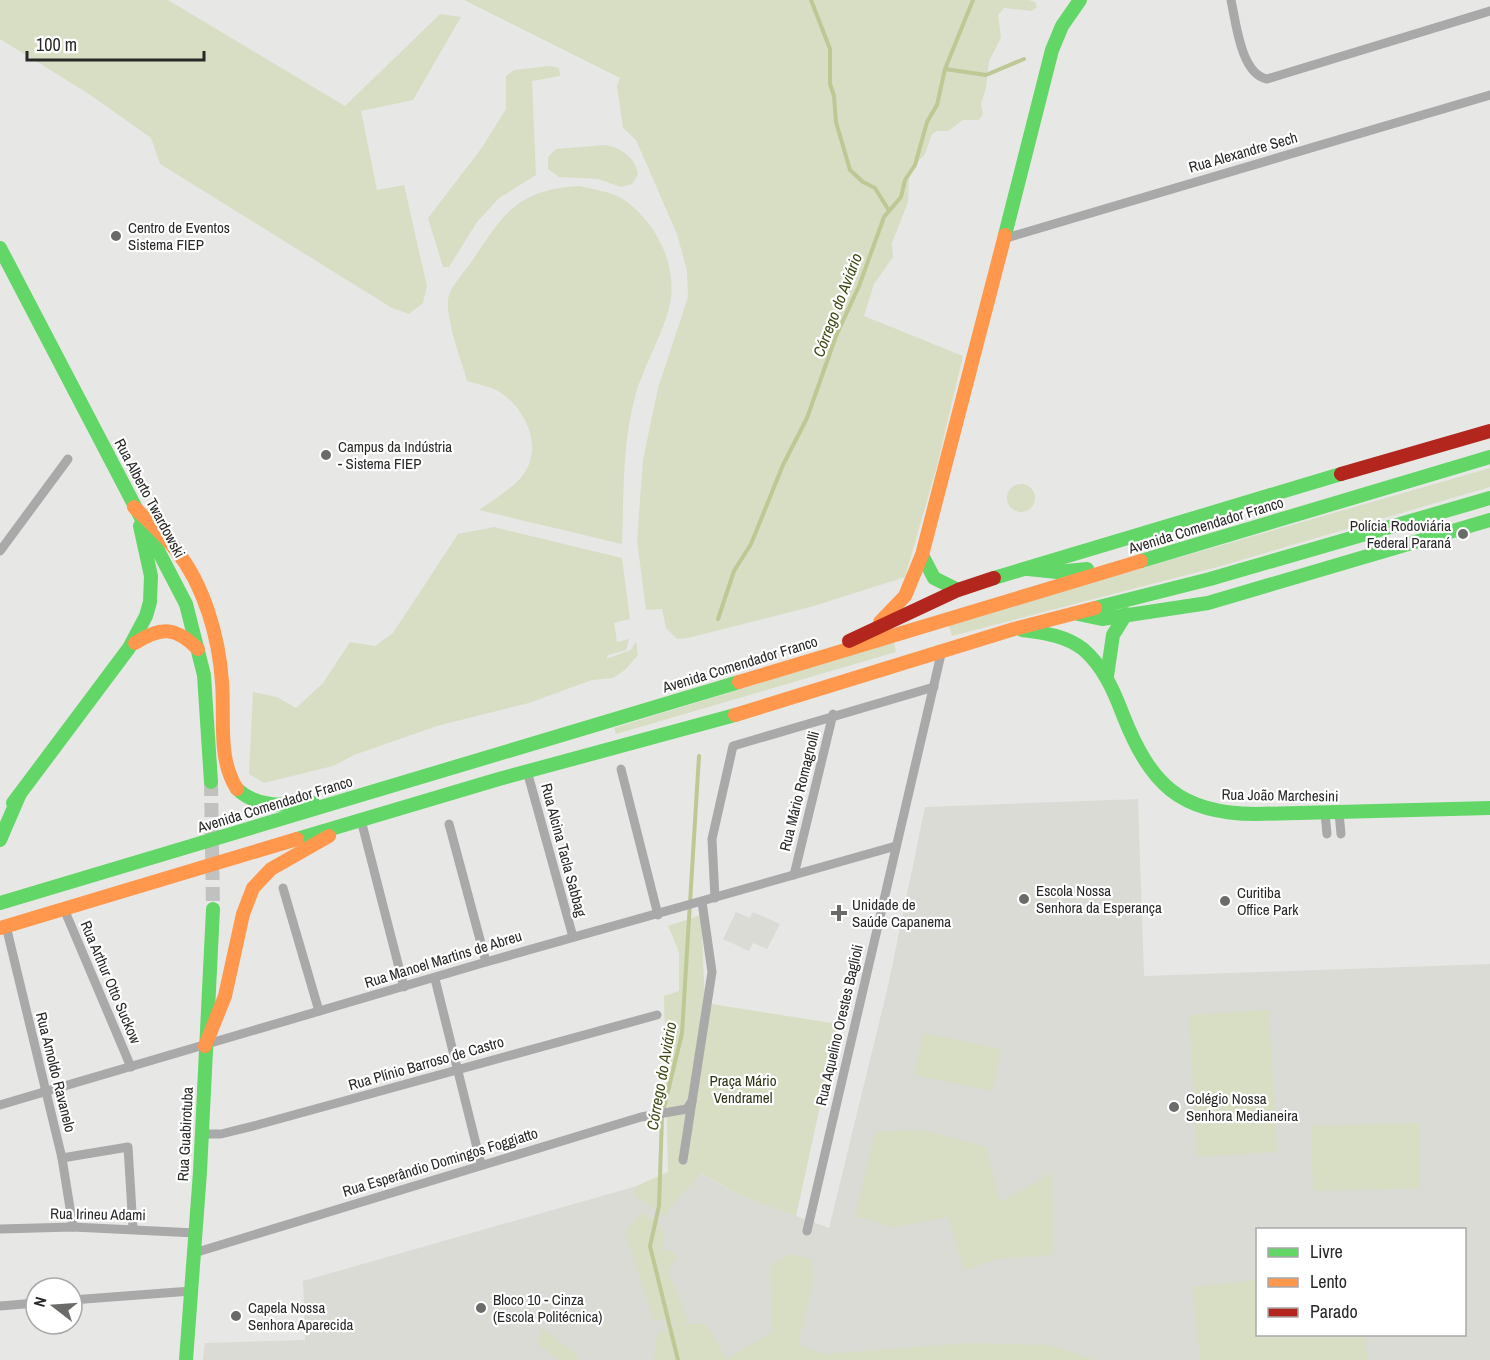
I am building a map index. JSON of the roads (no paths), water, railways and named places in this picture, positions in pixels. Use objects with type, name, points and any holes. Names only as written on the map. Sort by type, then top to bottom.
[{"type":"main road","points":[[874,627],[905,596],[922,555],[1052,50],[1062,26],[1080,0]]},
{"type":"main road","name":"Rua Alberto Twardowski","points":[[0,248],[177,584],[200,651],[207,699],[211,782]]},
{"type":"main road","points":[[818,659],[874,627],[958,590],[1095,545],[1490,431]]},
{"type":"main road","name":"Avenida Comendador Franco","points":[[0,903],[1490,457]]},
{"type":"main road","points":[[3,927],[526,771],[681,731],[1014,629],[1073,612],[1210,579],[1490,498]]},
{"type":"main road","points":[[0,818],[19,796],[129,648],[148,613],[153,581],[135,507]]},
{"type":"main road","points":[[135,507],[176,550],[189,569],[207,614],[224,686],[228,768],[237,790],[257,802],[272,804],[335,803]]},
{"type":"main road","points":[[1073,612],[1102,619],[1208,603],[1490,520]]},
{"type":"main road","points":[[922,555],[932,579],[958,590]]},
{"type":"main road","points":[[1025,568],[1057,572],[1136,563]]},
{"type":"main road","name":"Rua João Marchesini","points":[[1107,676],[1108,651],[1113,632],[1123,617],[1144,595]]},
{"type":"main road","points":[[129,648],[155,631],[165,628],[179,632],[200,651]]},
{"type":"main road","name":"Rua João Marchesini","points":[[1014,629],[1068,639],[1093,658],[1107,676],[1142,758],[1168,790],[1204,808],[1235,814],[1490,808]]},
{"type":"main road","points":[[0,840],[19,796]]},
{"type":"main road","points":[[205,1046],[225,996],[243,914],[254,888],[271,869],[317,845],[344,825]]},
{"type":"main road","name":"Rua Guabirotuba","points":[[186,1360],[202,1134],[213,909]]},
{"type":"street","points":[[1231,0],[1246,62],[1258,78],[1275,78],[1490,11]]},
{"type":"street","name":"Rua Alexandre Sech","points":[[1004,238],[1490,95]]},
{"type":"street","points":[[0,550],[68,459]]},
{"type":"street","name":"Rua Aquelino Orestes Baglioli","points":[[807,1231],[942,650]]},
{"type":"street","points":[[715,898],[712,839],[733,746],[833,714],[934,687]]},
{"type":"street","name":"Rua Mário Romagnolli","points":[[794,875],[833,714]]},
{"type":"street","points":[[621,769],[663,913]]},
{"type":"street","name":"Rua Alcina Tacla Sabbag","points":[[526,771],[573,937]]},
{"type":"street","points":[[1325,813],[1327,834]]},
{"type":"street","points":[[1339,813],[1341,834]]},
{"type":"street","points":[[361,820],[404,987]]},
{"type":"street","points":[[449,824],[486,962]]},
{"type":"street","name":"Rua Manoel Martins de Abreu","points":[[0,1105],[435,979],[486,962],[896,846]]},
{"type":"street","points":[[283,888],[319,1011]]},
{"type":"street","points":[[683,1160],[712,972],[700,903]]},
{"type":"street","name":"Rua Arthur Otto Suckow","points":[[63,909],[131,1067]]},
{"type":"street","name":"Rua Arnoldo Ravanelo","points":[[3,927],[62,1158],[73,1227]]},
{"type":"street","points":[[435,979],[481,1164]]},
{"type":"street","name":"Rua Plínio Barroso de Castro","points":[[202,1134],[221,1134],[256,1125],[657,1015]]},
{"type":"street","name":"Rua Esperândio Domingos Foggiatto","points":[[194,1253],[657,1112],[687,1109],[692,1101]]},
{"type":"street","points":[[62,1158],[128,1147],[133,1228]]},
{"type":"street","name":"Rua Irineu Adami","points":[[0,1229],[133,1228],[196,1233]]},
{"type":"street","points":[[84,1299],[191,1291]]},
{"type":"street","points":[[0,1306],[24,1304]]},
{"type":"waterway","points":[[811,0],[830,49],[830,84],[834,96],[836,122],[850,170],[863,182],[875,188],[888,209]]},
{"type":"waterway","name":"Córrego do Aviário","points":[[718,619],[734,571],[751,544],[783,465],[807,418],[836,336],[859,286],[884,217],[901,197],[905,180],[915,165],[927,122],[937,105],[945,69],[973,0]]},
{"type":"waterway","points":[[945,69],[986,75],[1024,59]]},
{"type":"waterway","name":"Córrego do Aviário","points":[[678,1360],[650,1246],[659,1206],[662,1116],[682,1033],[699,756]]},
{"type":"tunnel","points":[[211,782],[213,909]]},
{"type":"place","name":"Centro de Eventos Sistema FIEP","points":[[116,236]]},
{"type":"place","name":"Campus da Indústria - Sistema FIEP","points":[[326,455]]},
{"type":"place","name":"Polícia Rodoviária Federal Paraná","points":[[1463,534]]},
{"type":"place","name":"Escola Nossa Senhora da Esperança","points":[[1024,899]]},
{"type":"place","name":"Curitiba Office Park","points":[[1225,901]]},
{"type":"place","name":"Unidade de Saúde Capanema","points":[[839,913]]},
{"type":"place","name":"Colégio Nossa Senhora Medianeira","points":[[1174,1107]]},
{"type":"place","name":"Bloco 10 - Cinza (Escola Politécnica)","points":[[481,1308]]},
{"type":"place","name":"Capela Nossa Senhora Aparecida","points":[[236,1316]]},
{"type":"park label","name":"Praça Mário Vendramel","points":[[743,1088]]}]
